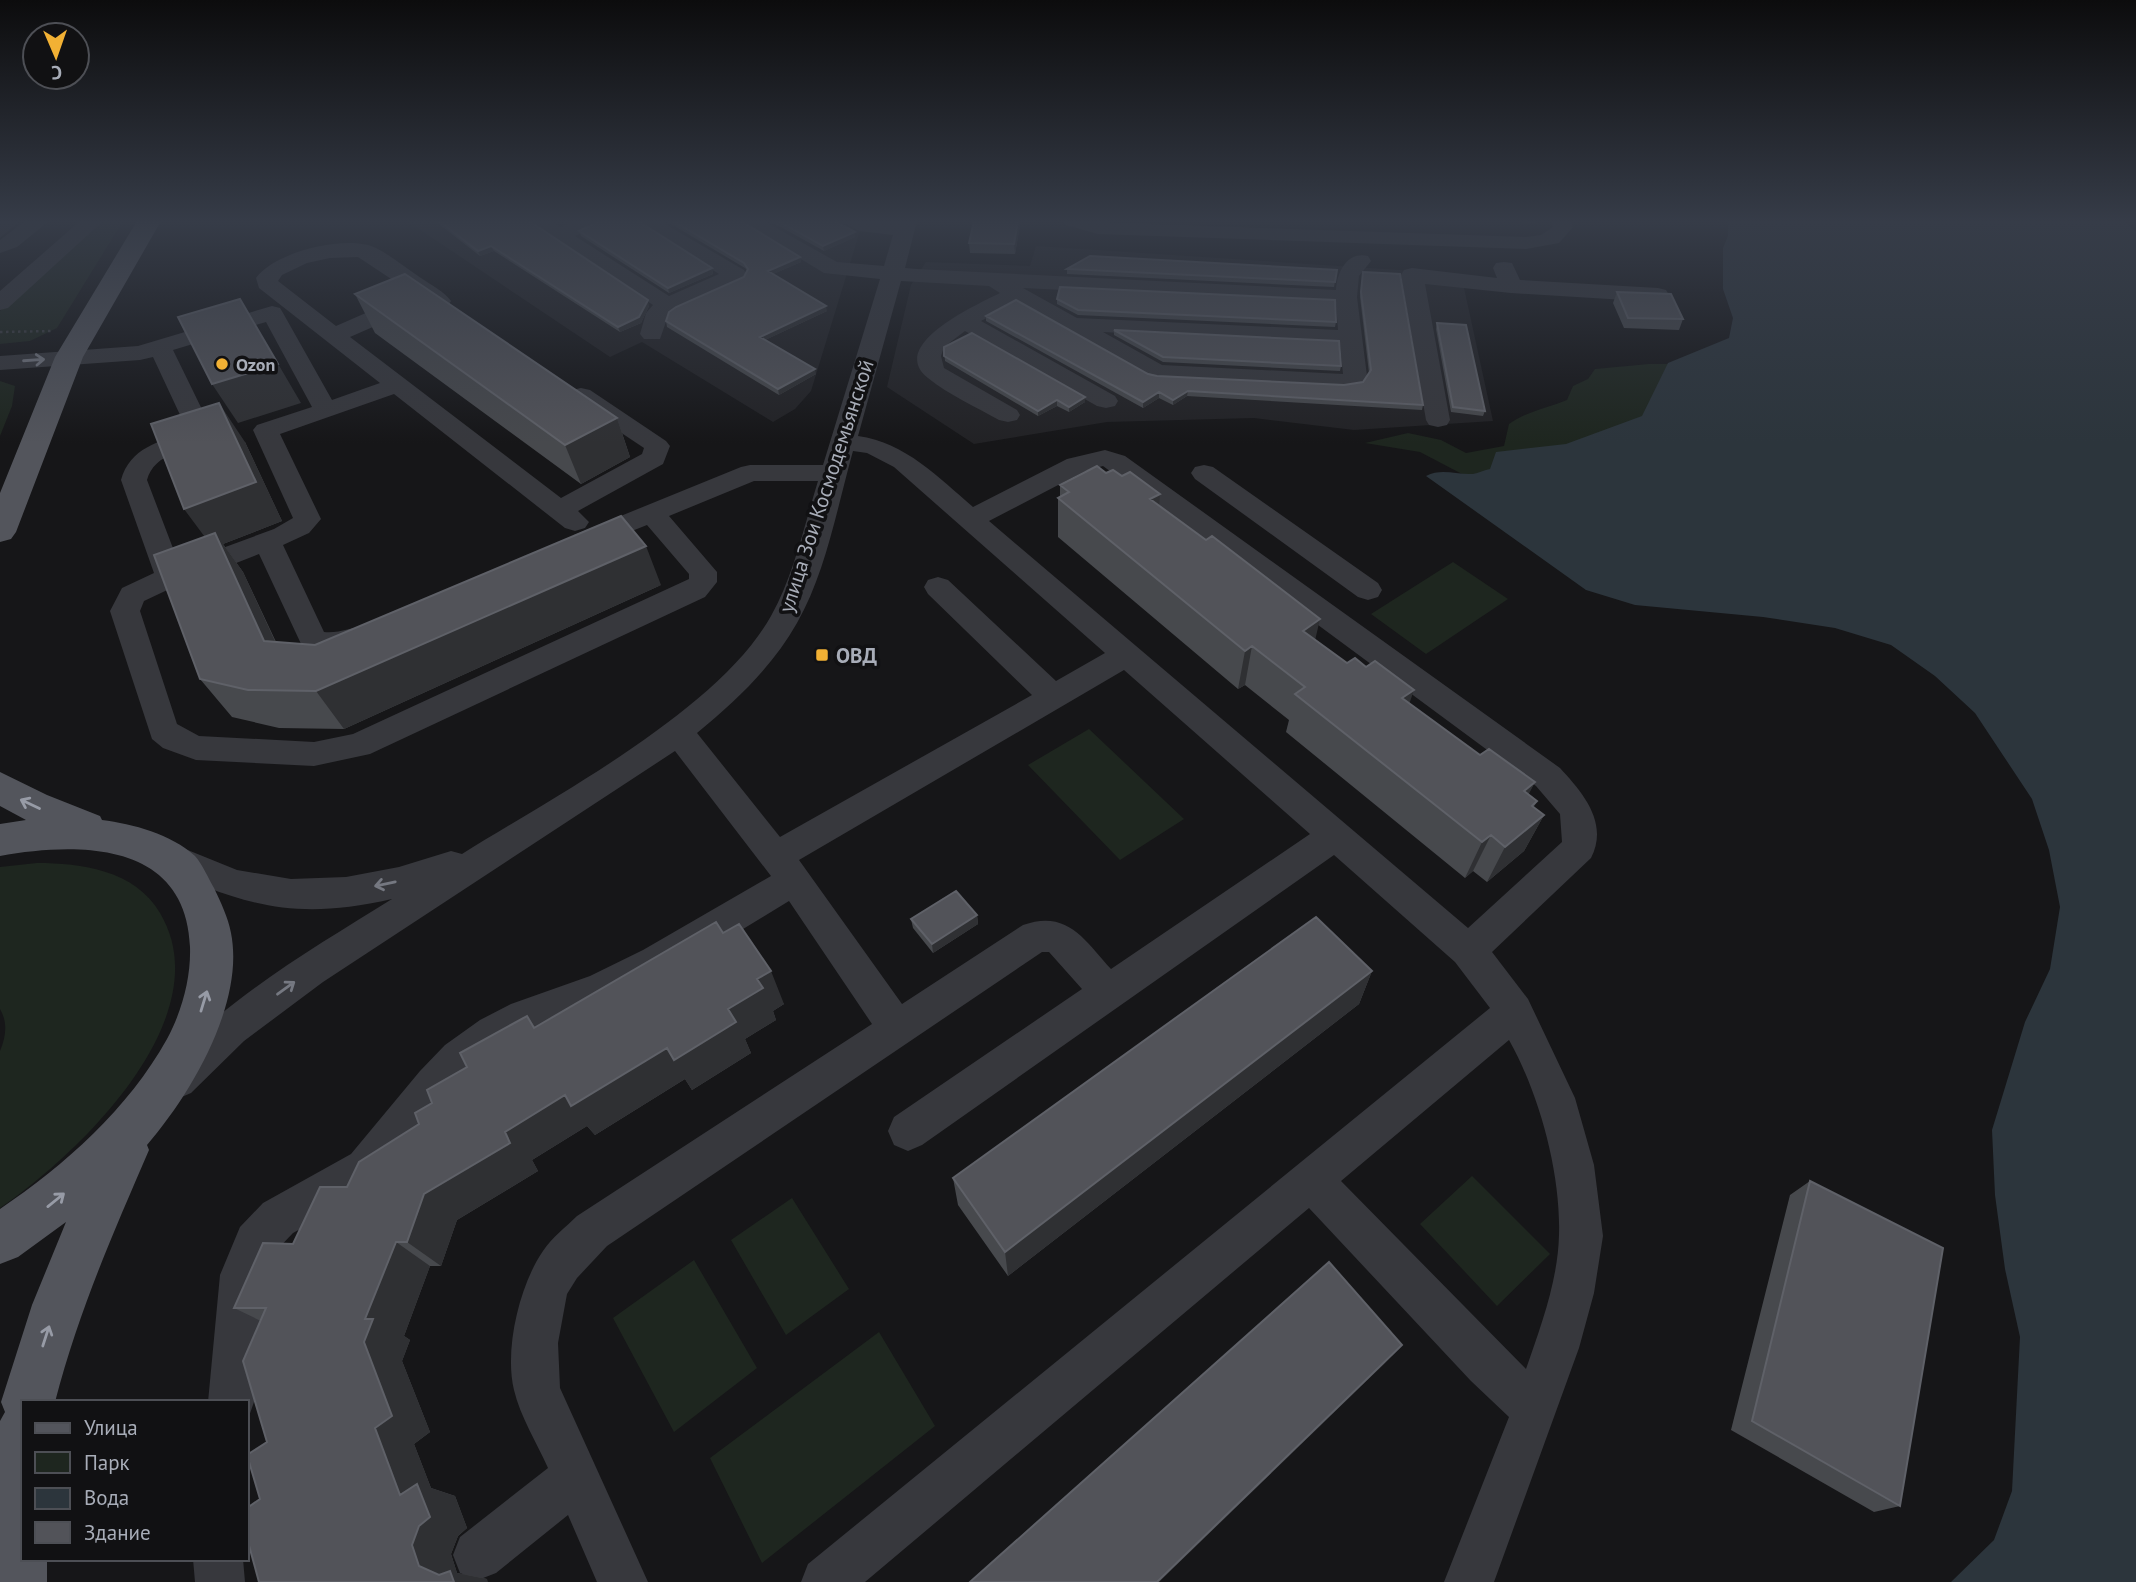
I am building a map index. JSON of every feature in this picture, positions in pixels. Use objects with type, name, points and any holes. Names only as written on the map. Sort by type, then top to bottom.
[{"type":"main road","points":[[0,532],[36,434],[69,357],[106,295]]},
{"type":"main road","points":[[0,786],[33,806],[127,842],[179,867],[199,899],[210,931],[212,965],[206,1000],[189,1041],[171,1074],[143,1114],[81,1179],[39,1213],[0,1239]]},
{"type":"main road","points":[[0,840],[64,832],[127,842]]},
{"type":"main road","points":[[28,1400],[39,1357],[62,1288],[86,1230],[143,1114]]},
{"type":"main road","points":[[18,1582],[16,1475],[21,1444]]},
{"type":"street","points":[[275,295],[284,309],[326,411]]},
{"type":"street","points":[[334,335],[428,295]]},
{"type":"street","points":[[431,295],[464,317]]},
{"type":"street","points":[[652,295],[668,305]]},
{"type":"street","points":[[652,334],[657,313],[691,295]]},
{"type":"street","name":"улица Зои Космодемьянской","points":[[518,836],[596,789],[708,708],[737,681],[776,633],[790,606],[834,473],[887,295]]},
{"type":"street","points":[[1008,415],[935,372],[929,364],[928,356],[931,348],[964,321],[1013,295]]},
{"type":"street","points":[[1017,295],[1157,372],[1352,380],[1355,376],[1346,297],[1301,295]]},
{"type":"street","points":[[1416,295],[1438,420]]},
{"type":"street","points":[[0,362],[115,356],[161,349],[284,309],[334,335],[593,537]]},
{"type":"street","points":[[964,321],[1106,401]]},
{"type":"street","points":[[1072,324],[1351,338]]},
{"type":"street","points":[[161,349],[307,519],[303,526],[293,531],[170,577],[132,595],[126,603],[125,611],[163,730],[174,739],[196,748],[325,753],[359,745],[695,590],[703,582],[703,572],[652,513]]},
{"type":"street","points":[[170,577],[134,481],[135,470],[140,463],[155,453],[326,411],[397,385]]},
{"type":"street","points":[[559,509],[654,458],[657,446],[566,385]]},
{"type":"street","points":[[844,442],[873,446],[903,461],[1468,951],[1495,981],[1515,1011],[1559,1108],[1575,1177],[1581,1233],[1575,1279],[1561,1335],[1469,1582]]},
{"type":"street","points":[[970,520],[1076,465],[1105,458],[1116,462],[1548,777],[1576,807],[1582,828],[1579,848],[1468,951]]},
{"type":"street","points":[[556,553],[750,474],[834,473]]},
{"type":"street","points":[[1204,473],[1368,590]]},
{"type":"street","points":[[267,541],[313,639],[326,645],[347,642],[384,627]]},
{"type":"street","points":[[937,587],[1054,697]]},
{"type":"street","points":[[231,1400],[242,1275],[256,1242],[278,1218],[366,1169],[434,1084],[459,1058],[494,1032],[525,1016],[601,989],[656,962],[785,868],[1054,697],[1125,656]]},
{"type":"street","points":[[677,731],[785,868],[896,1027]]},
{"type":"street","points":[[908,1131],[1336,835]]},
{"type":"street","points":[[127,842],[235,884],[286,895],[334,895],[391,884],[448,866],[518,836]]},
{"type":"street","points":[[143,1114],[230,1030],[271,998],[518,836]]},
{"type":"street","points":[[623,1582],[537,1390],[533,1360],[541,1309],[557,1268],[592,1231],[1036,936],[1058,937],[1109,993]]},
{"type":"street","points":[[826,1582],[1515,1011]]},
{"type":"street","points":[[1310,1179],[1487,1365],[1535,1409]]},
{"type":"street","points":[[478,1555],[577,1476]]},
{"type":"street","points":[[218,1561],[220,1582]]},
{"type":"shaded area","points":[[517,295],[840,295],[811,391],[795,409],[773,422],[642,342],[610,357]]},
{"type":"shaded area","points":[[909,295],[1466,295],[1493,421],[1354,430],[1254,418],[1107,422],[974,444],[887,387]]},
{"type":"green space","points":[[18,295],[77,295],[57,328],[30,341],[0,344],[0,311]]},
{"type":"green space","points":[[1681,364],[1677,426],[1525,476],[1462,474],[1420,452],[1365,443],[1408,433],[1441,440],[1466,453],[1504,446],[1509,424],[1530,413],[1567,400],[1573,386],[1588,379],[1595,369]]},
{"type":"green space","points":[[0,381],[15,386],[12,406],[0,436]]},
{"type":"green space","points":[[1453,562],[1508,599],[1426,654],[1371,614]]},
{"type":"green space","points":[[1089,729],[1184,819],[1120,860],[1028,765]]},
{"type":"green space","points":[[37,863],[89,867],[106,872],[122,878],[149,899],[160,913],[174,953],[172,996],[157,1038],[132,1080],[101,1119],[67,1154],[0,1208],[0,1051],[5,1030],[0,1009],[0,867]]},
{"type":"green space","points":[[1472,1176],[1550,1254],[1497,1306],[1420,1224]]},
{"type":"green space","points":[[792,1198],[849,1289],[786,1335],[731,1240]]},
{"type":"green space","points":[[694,1260],[757,1368],[674,1432],[613,1318]]},
{"type":"green space","points":[[879,1332],[935,1426],[762,1563],[710,1458]]},
{"type":"water","points":[[1725,295],[2136,295],[2136,1582],[1951,1582],[1994,1540],[2012,1491],[2020,1337],[2005,1269],[1995,1195],[1992,1130],[2025,1022],[2050,969],[2060,907],[2049,850],[2032,799],[1975,713],[1935,676],[1891,645],[1835,628],[1763,617],[1635,605],[1586,590],[1426,476],[1443,472],[1475,474],[1490,469],[1496,452],[1566,444],[1642,416],[1668,363],[1729,338],[1733,318]]},
{"type":"building","points":[[356,295],[436,295],[617,418],[565,445]]},
{"type":"building","points":[[568,295],[640,295],[648,300],[639,317],[618,327]]},
{"type":"building","points":[[704,295],[807,295],[826,306],[760,337],[815,369],[778,389],[666,321],[669,312]]},
{"type":"building","points":[[1058,295],[1226,295],[1335,300],[1336,322],[1078,310],[1057,299]]},
{"type":"building","points":[[1361,295],[1404,295],[1423,405],[1188,391],[1173,400],[1159,392],[1143,402],[986,316],[1016,300],[1148,374],[1157,376],[1344,385],[1363,382],[1371,370]]},
{"type":"building","points":[[1618,295],[1671,295],[1683,319],[1628,318]]},
{"type":"building","points":[[240,299],[278,364],[212,384],[178,317]]},
{"type":"building","points":[[1437,323],[1466,325],[1485,411],[1453,407]]},
{"type":"building","points":[[1114,330],[1339,341],[1341,366],[1163,357]]},
{"type":"building","points":[[972,333],[1085,397],[1069,407],[1057,400],[1038,411],[944,356],[944,347]]},
{"type":"building","points":[[219,403],[256,482],[184,509],[151,424]]},
{"type":"building","points":[[1097,466],[1106,473],[1113,470],[1122,476],[1130,472],[1160,494],[1150,499],[1206,540],[1212,536],[1320,619],[1303,631],[1347,663],[1355,658],[1366,667],[1375,661],[1414,690],[1402,698],[1480,755],[1489,749],[1535,782],[1524,791],[1537,801],[1532,806],[1544,815],[1505,847],[1491,835],[1482,842],[1295,694],[1305,687],[1252,646],[1245,651],[1058,498],[1069,492],[1060,485]]},
{"type":"building","points":[[621,516],[646,546],[316,691],[248,690],[200,679],[154,555],[215,533],[264,641],[315,645]]},
{"type":"building","points":[[956,891],[977,915],[932,944],[911,919]]},
{"type":"building","points":[[1316,917],[1372,971],[1005,1252],[953,1178]]},
{"type":"building","points":[[716,922],[723,933],[739,924],[771,971],[757,979],[763,988],[728,1009],[736,1022],[674,1060],[667,1048],[571,1106],[565,1095],[505,1132],[510,1143],[424,1194],[407,1242],[396,1242],[365,1319],[373,1319],[364,1342],[392,1416],[375,1428],[400,1495],[417,1484],[430,1517],[419,1526],[412,1545],[419,1566],[439,1575],[450,1571],[454,1582],[259,1582],[248,1542],[248,1507],[260,1499],[248,1454],[267,1442],[243,1361],[266,1308],[234,1308],[263,1243],[293,1244],[320,1187],[347,1187],[359,1162],[419,1124],[415,1113],[432,1103],[427,1090],[467,1067],[460,1053],[527,1016],[534,1028]]},
{"type":"building","points":[[1810,1181],[1943,1248],[1900,1506],[1752,1421]]},
{"type":"building","points":[[1329,1262],[1402,1345],[1157,1582],[970,1582]]},
{"type":"place","name":"Ozon","points":[[222,364]]},
{"type":"place","name":"ОВД","points":[[822,655]]}]
